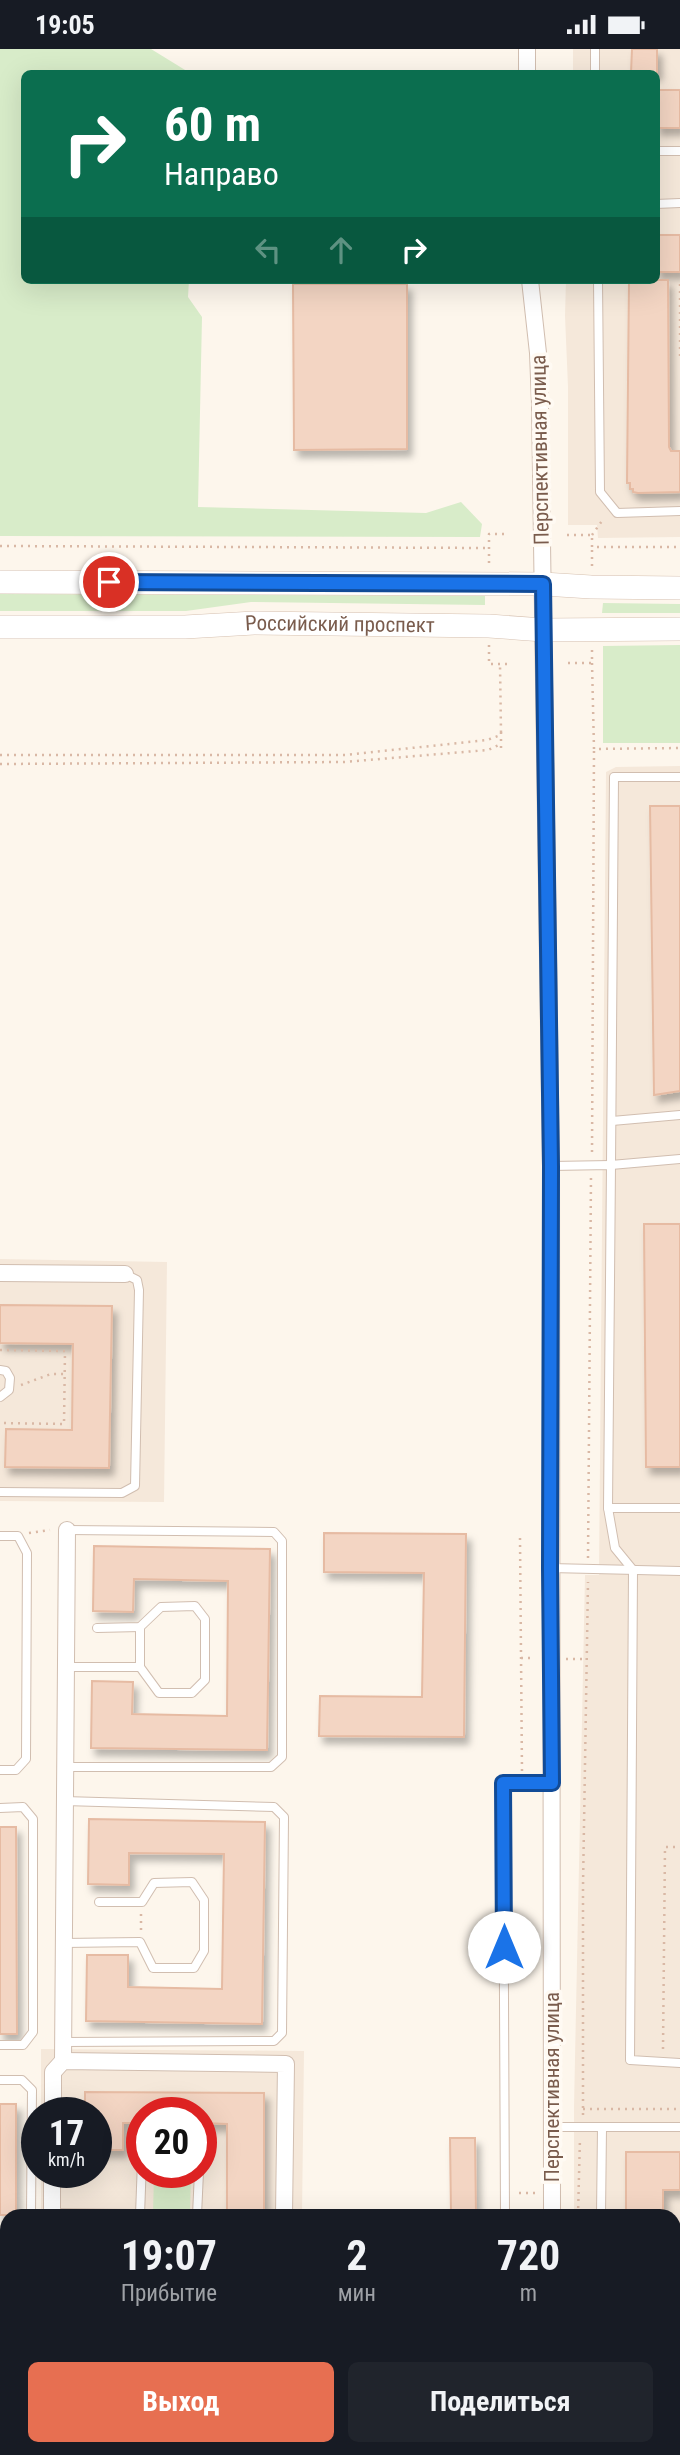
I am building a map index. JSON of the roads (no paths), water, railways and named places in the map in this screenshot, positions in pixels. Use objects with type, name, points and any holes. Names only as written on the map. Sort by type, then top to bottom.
[{"type":"main road","name":"Российский проспект","points":[[0,582],[680,587]]},
{"type":"main road","name":"Российский проспект","points":[[0,627],[185,627],[254,622],[489,626],[543,630],[680,629]]},
{"type":"street","points":[[527,49],[527,70]]},
{"type":"street","name":"Перспективная улица","points":[[530,284],[538,353],[551,1166],[552,2209]]},
{"type":"street","points":[[0,1273],[125,1274]]},
{"type":"street","points":[[64,2061],[67,1530]]},
{"type":"street","points":[[53,2097],[53,2071],[64,2061],[286,2064],[284,2209]]},
{"type":"street","points":[[52,2188],[52,2209]]},
{"type":"lane","points":[[595,49],[595,70]]},
{"type":"lane","points":[[660,151],[680,151]]},
{"type":"lane","points":[[660,204],[680,203]]},
{"type":"lane","points":[[597,284],[600,492],[617,513],[680,511]]},
{"type":"lane","points":[[680,777],[614,777],[608,1508],[615,1548],[633,1570],[630,2060],[680,2063]]},
{"type":"lane","points":[[611,1121],[680,1115]]},
{"type":"lane","points":[[551,1166],[611,1165],[680,1159]]},
{"type":"lane","points":[[0,1492],[122,1493],[135,1486],[139,1290],[137,1280],[125,1274]]},
{"type":"lane","points":[[0,1370],[9,1373],[9,1390],[0,1397]]},
{"type":"lane","points":[[608,1508],[680,1508]]},
{"type":"lane","points":[[65,1767],[271,1767],[282,1758],[282,1541],[274,1532],[67,1530]]},
{"type":"lane","points":[[0,1536],[18,1536],[27,1553],[26,1759],[16,1770],[0,1770]]},
{"type":"lane","points":[[550,1568],[680,1571]]},
{"type":"lane","points":[[97,1628],[140,1627],[161,1607],[195,1606],[205,1619],[205,1680],[192,1693],[159,1693],[140,1667],[140,1627]]},
{"type":"lane","points":[[66,1667],[140,1667]]},
{"type":"lane","points":[[505,2209],[503,1783],[552,1783]]},
{"type":"lane","points":[[64,1801],[274,1807],[284,1817],[282,2032],[274,2041],[64,2042]]},
{"type":"lane","points":[[0,1808],[23,1807],[33,1819],[33,2032],[23,2045],[0,2045]]},
{"type":"lane","points":[[64,1943],[140,1942],[153,1968],[194,1968],[204,1951],[204,1900],[192,1882],[154,1883],[142,1902],[99,1902]]},
{"type":"lane","points":[[0,2080],[22,2080],[32,2090],[31,2209]]},
{"type":"lane","points":[[552,2127],[680,2127]]},
{"type":"lane","points":[[601,2209],[602,2128]]},
{"type":"lane","points":[[139,2209],[140,2188]]},
{"type":"lane","points":[[197,2209],[198,2188]]}]
